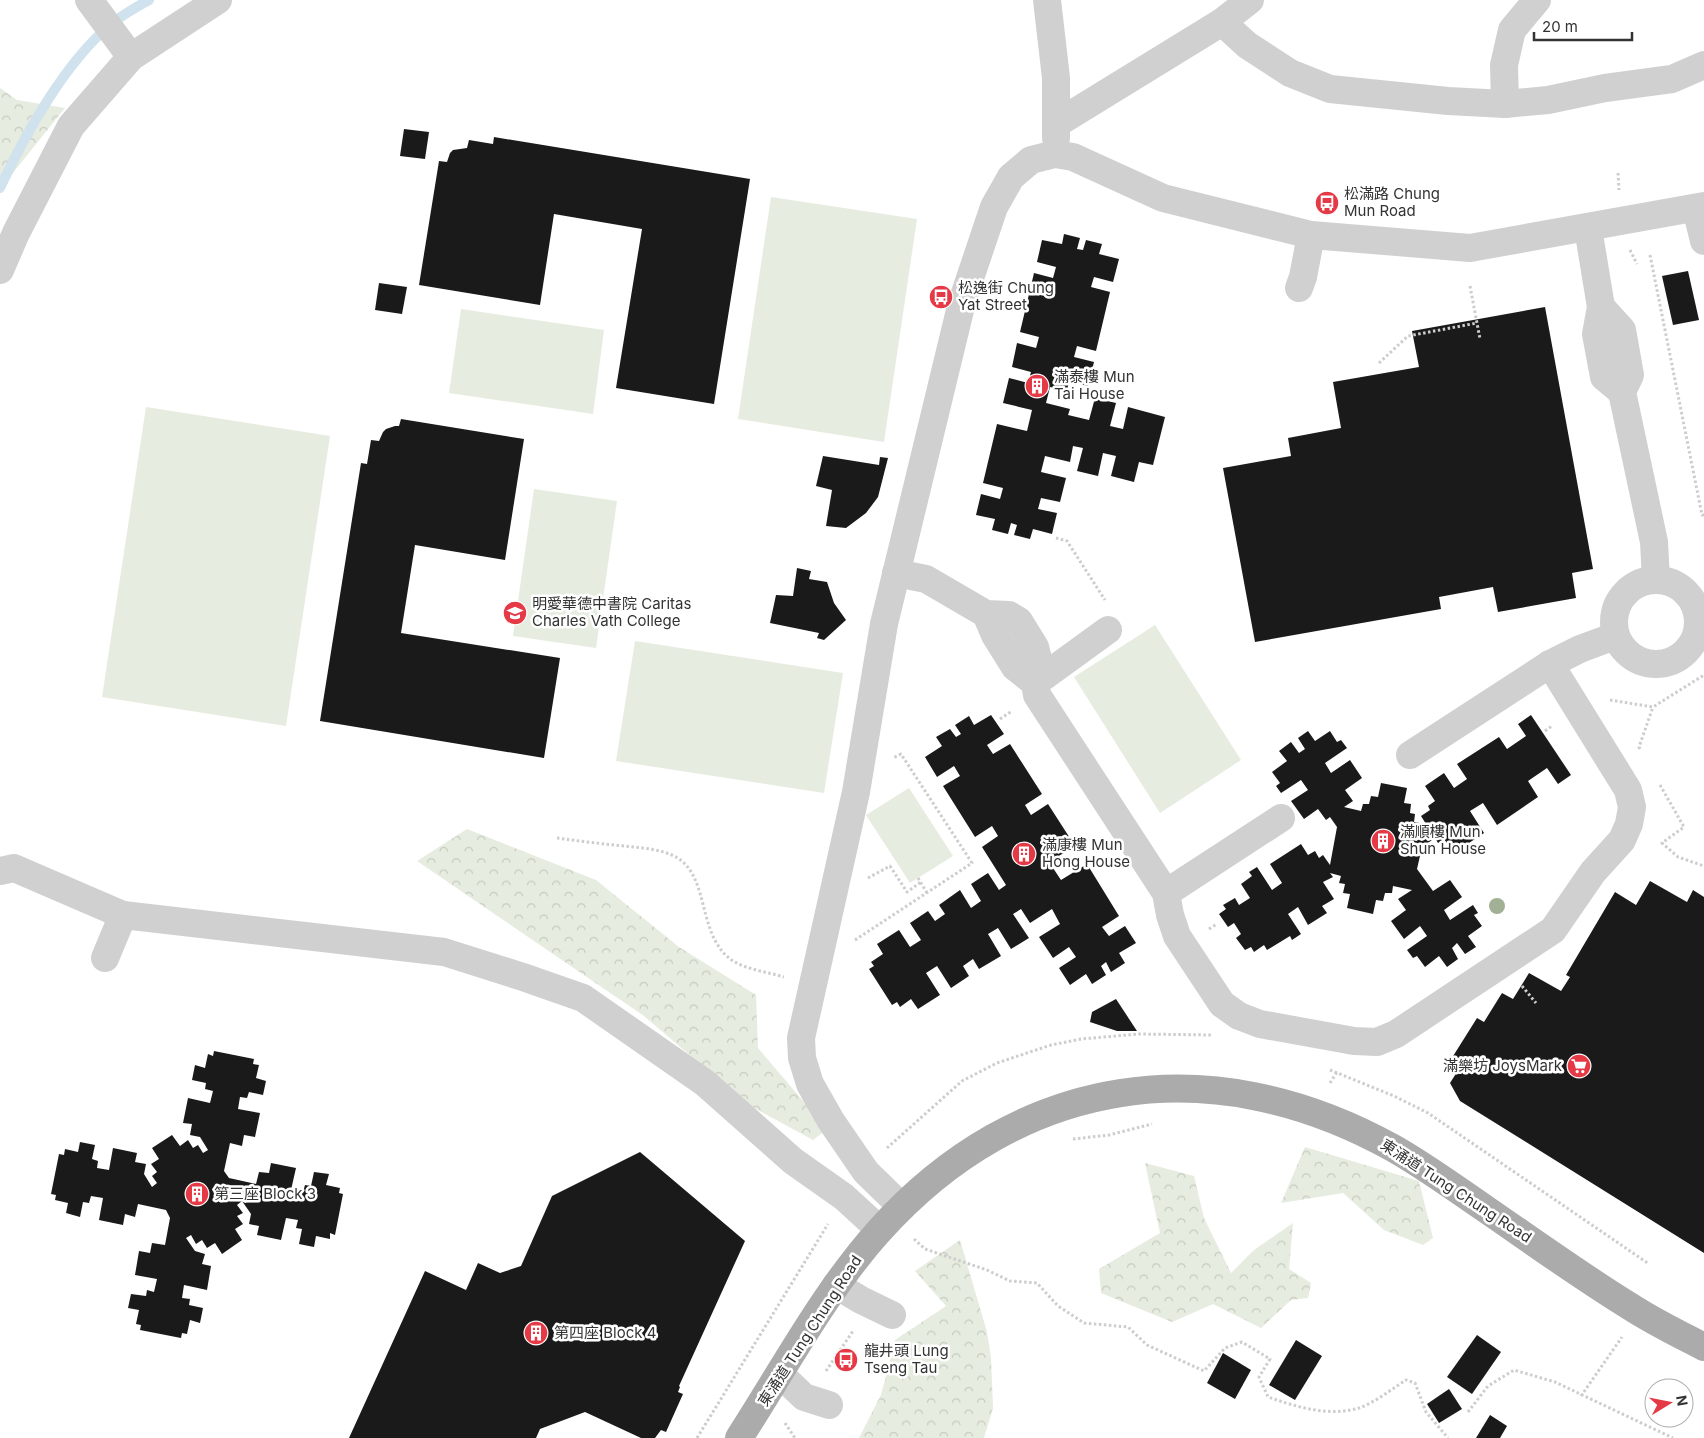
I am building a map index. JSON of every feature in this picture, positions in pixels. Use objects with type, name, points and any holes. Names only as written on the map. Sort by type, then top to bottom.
[{"type":"main road","name":"東涌道 Tung Chung Road","points":[[739,1438],[836,1285],[880,1230],[902,1206],[929,1182],[983,1144],[1037,1116],[1065,1105],[1095,1097],[1134,1091],[1182,1088],[1244,1094],[1289,1104],[1348,1126],[1416,1162],[1630,1307],[1704,1346]]},
{"type":"street","points":[[90,0],[127,50]]},
{"type":"street","points":[[0,270],[8,230],[71,126],[127,50],[218,0]]},
{"type":"street","points":[[1047,0],[1056,78],[1055,154]]},
{"type":"street","points":[[1056,124],[1222,22],[1250,0]]},
{"type":"street","points":[[1505,104],[1504,65],[1512,30],[1537,0]]},
{"type":"street","points":[[1222,22],[1247,44],[1290,73],[1330,89],[1448,102],[1505,104],[1548,100],[1605,88],[1672,80],[1704,65]]},
{"type":"street","points":[[902,1206],[866,1172],[831,1121],[810,1084],[802,1058],[801,1038],[858,778],[884,624],[962,302],[994,207],[1011,177],[1031,160],[1055,154],[1073,157],[1163,198],[1311,235],[1470,248],[1700,207],[1704,241]]},
{"type":"street","points":[[1588,228],[1601,307],[1622,330],[1630,375],[1622,392],[1654,542],[1656,580]]},
{"type":"street","points":[[1299,288],[1311,235]]},
{"type":"street","points":[[896,573],[926,579],[986,614],[995,636],[1016,667],[1036,683],[1038,695],[1166,893],[1170,915],[1177,936],[1222,1004],[1239,1016],[1260,1024],[1354,1041],[1376,1042],[1396,1034],[1553,930],[1593,872],[1622,840],[1629,824],[1632,807],[1628,790],[1550,664]]},
{"type":"street","points":[[1656,580],[1695,588],[1694,604],[1701,639],[1682,656],[1671,662],[1658,665],[1644,664],[1631,658],[1622,648],[1616,636],[1613,623],[1615,610],[1621,598],[1631,588],[1642,582],[1656,580]]},
{"type":"street","points":[[1036,683],[1108,630]]},
{"type":"street","points":[[1410,755],[1550,664],[1580,649],[1616,636]]},
{"type":"street","points":[[1166,893],[1281,818]]},
{"type":"street","points":[[0,870],[14,868],[123,915],[444,952],[583,998],[704,1083],[793,1161],[844,1197],[880,1230]]},
{"type":"street","points":[[105,958],[123,915]]},
{"type":"street","points":[[836,1285],[861,1300],[892,1314]]},
{"type":"street","points":[[780,1374],[817,1401]]},
{"type":"path","points":[[1650,255],[1702,515],[1704,514]]},
{"type":"path","points":[[1470,286],[1480,340]]},
{"type":"path","points":[[1379,363],[1408,336],[1477,323]]},
{"type":"path","points":[[1056,538],[1066,541]]},
{"type":"path","points":[[1643,755],[1639,747],[1653,707],[1704,675]]},
{"type":"path","points":[[1605,699],[1653,707]]},
{"type":"path","points":[[1545,731],[1553,725]]},
{"type":"path","points":[[557,838],[658,850],[676,857],[687,866],[696,881],[709,929],[722,951],[734,961],[745,966],[815,975],[927,893],[972,863],[901,754],[858,778]]},
{"type":"path","points":[[1657,779],[1684,827],[1662,843],[1678,857],[1704,866]]},
{"type":"path","points":[[839,871],[868,878],[890,866],[907,892],[919,880],[927,893]]},
{"type":"path","points":[[1070,1139],[1108,1135],[1155,1123]]},
{"type":"path","points":[[697,1438],[800,1273],[844,1197]]},
{"type":"path","points":[[912,1237],[925,1249],[987,1270],[1010,1281],[1036,1283],[1058,1306],[1084,1323],[1128,1327],[1147,1344],[1204,1371],[1226,1348],[1242,1342],[1270,1359],[1259,1377],[1268,1397],[1295,1406],[1337,1413],[1360,1408],[1406,1380],[1415,1383],[1426,1412],[1448,1438]]},
{"type":"path","name":"東涌道 Tung Chung Road","points":[[795,1438],[781,1416],[817,1401],[812,1391],[853,1332],[861,1300]]},
{"type":"path","points":[[1581,1396],[1618,1345],[1625,1330]]},
{"type":"path","points":[[1468,1412],[1488,1386],[1514,1370],[1555,1382],[1672,1438]]},
{"type":"green space","points":[[0,88],[17,100],[65,108],[0,189]]},
{"type":"green space","points":[[771,197],[917,219],[884,442],[738,419]]},
{"type":"green space","points":[[461,309],[604,330],[593,414],[449,393]]},
{"type":"green space","points":[[146,407],[330,436],[286,726],[102,697]]},
{"type":"green space","points":[[534,489],[617,501],[596,648],[513,636]]},
{"type":"green space","points":[[1155,625],[1241,760],[1160,813],[1074,677]]},
{"type":"green space","points":[[635,641],[843,673],[824,793],[616,761]]},
{"type":"green space","points":[[909,788],[953,856],[910,883],[866,815]]},
{"type":"green space","points":[[467,829],[596,880],[679,947],[756,995],[758,1048],[827,1129],[813,1140],[747,1104],[644,1016],[417,861]]},
{"type":"green space","points":[[1305,1147],[1419,1181],[1433,1238],[1423,1245],[1384,1230],[1343,1193],[1281,1203]]},
{"type":"green space","points":[[1145,1163],[1194,1176],[1204,1218],[1231,1273],[1254,1250],[1293,1223],[1289,1269],[1311,1283],[1308,1298],[1291,1300],[1261,1328],[1213,1304],[1172,1322],[1101,1293],[1099,1269],[1160,1233]]},
{"type":"green space","points":[[960,1240],[987,1332],[991,1358],[993,1408],[984,1438],[859,1438],[881,1395],[895,1340],[946,1306],[915,1271]]},
{"type":"building","points":[[404,129],[429,132],[425,159],[400,156]]},
{"type":"building","points":[[494,137],[750,179],[714,404],[616,388],[642,229],[554,214],[540,305],[419,285],[439,161],[447,162],[453,150],[467,148],[469,140],[493,144]]},
{"type":"building","name":"滿泰樓 Mun Tai House","points":[[1064,234],[1080,238],[1077,249],[1083,250],[1086,240],[1102,244],[1099,254],[1119,259],[1113,282],[1094,277],[1091,287],[1110,292],[1096,351],[1077,346],[1074,357],[1094,362],[1088,386],[1069,381],[1067,391],[1050,387],[1046,403],[1070,409],[1068,415],[1089,420],[1095,398],[1116,403],[1110,426],[1123,429],[1128,407],[1165,417],[1153,465],[1139,462],[1134,482],[1111,476],[1116,456],[1103,453],[1098,476],[1077,471],[1083,448],[1073,446],[1070,462],[1045,456],[1041,472],[1066,478],[1060,502],[1041,498],[1038,509],[1057,513],[1052,534],[1033,529],[1030,539],[1014,535],[1017,525],[1011,523],[1008,534],[992,530],[995,519],[976,515],[981,494],[1000,499],[1003,488],[983,483],[997,424],[1027,431],[1032,410],[1003,403],[1009,378],[1028,383],[1031,372],[1012,367],[1017,343],[1036,348],[1039,337],[1020,332],[1034,273],[1053,278],[1056,267],[1037,262],[1042,240],[1062,244]]},
{"type":"building","points":[[1688,271],[1699,320],[1673,325],[1662,276]]},
{"type":"building","points":[[379,283],[407,287],[402,314],[375,310]]},
{"type":"building","points":[[1545,307],[1593,569],[1572,573],[1576,598],[1498,612],[1493,587],[1439,597],[1441,609],[1255,642],[1223,468],[1291,456],[1288,438],[1341,428],[1333,382],[1419,367],[1412,331]]},
{"type":"building","points":[[401,419],[524,439],[505,560],[415,545],[401,633],[560,658],[544,758],[320,721],[361,463],[367,464],[371,440],[379,441],[386,429],[399,426]]},
{"type":"building","points":[[823,456],[879,465],[880,457],[888,458],[878,497],[866,513],[846,528],[826,526],[832,490],[816,486]]},
{"type":"building","points":[[797,568],[811,571],[809,579],[827,582],[834,603],[846,620],[824,640],[817,638],[819,633],[770,623],[776,595],[793,596]]},
{"type":"building","name":"滿康樓 Mun Hong House","points":[[991,715],[1004,734],[987,745],[993,754],[1010,744],[1042,794],[1025,805],[1031,815],[1048,804],[1075,846],[1049,862],[1061,880],[1087,864],[1119,916],[1102,927],[1109,936],[1125,926],[1136,943],[1119,953],[1125,963],[1111,972],[1106,962],[1101,966],[1106,975],[1092,984],[1086,974],[1070,985],[1059,968],[1076,957],[1069,947],[1053,958],[1039,937],[1060,924],[1052,909],[1030,923],[1021,909],[1013,914],[1029,938],[1011,949],[998,928],[988,934],[1001,956],[979,969],[973,959],[963,966],[969,976],[951,988],[937,966],[926,973],[940,995],[918,1009],[911,999],[900,1007],[897,1002],[892,1005],[869,969],[874,966],[871,962],[883,954],[877,944],[899,930],[910,947],[921,940],[910,923],[928,911],[935,921],[945,914],[939,905],[960,890],[971,908],[981,901],[971,884],[988,873],[999,890],[1006,885],[982,847],[998,836],[992,826],[975,837],[943,786],[960,776],[954,766],[937,777],[925,757],[942,746],[936,737],[950,729],[956,737],[961,734],[955,725],[969,716],[974,725]]},
{"type":"building","name":"滿順樓 Mun Shun House","points":[[1531,715],[1571,775],[1558,784],[1547,768],[1528,781],[1538,797],[1497,825],[1483,803],[1470,811],[1484,833],[1454,853],[1444,839],[1438,843],[1435,838],[1422,847],[1417,869],[1433,891],[1450,880],[1462,897],[1444,910],[1450,920],[1473,905],[1478,913],[1474,915],[1482,926],[1468,936],[1476,947],[1465,954],[1457,943],[1452,948],[1458,959],[1447,967],[1439,956],[1425,967],[1417,956],[1413,958],[1407,950],[1427,936],[1420,926],[1404,939],[1391,921],[1406,910],[1398,899],[1412,890],[1393,886],[1392,893],[1385,893],[1383,901],[1376,900],[1373,914],[1347,908],[1350,894],[1343,893],[1345,884],[1339,883],[1341,876],[1330,873],[1333,877],[1323,882],[1334,899],[1322,906],[1327,913],[1308,925],[1298,907],[1288,914],[1301,934],[1292,940],[1290,936],[1267,950],[1264,945],[1254,952],[1251,947],[1245,950],[1236,938],[1241,934],[1234,923],[1228,927],[1219,914],[1226,909],[1223,905],[1235,898],[1239,905],[1250,898],[1241,884],[1252,876],[1249,872],[1257,867],[1272,890],[1282,883],[1270,864],[1301,844],[1308,855],[1315,851],[1319,858],[1323,855],[1330,865],[1337,827],[1330,817],[1326,820],[1318,809],[1304,819],[1291,801],[1308,790],[1301,780],[1281,793],[1276,786],[1280,783],[1272,772],[1287,761],[1279,751],[1291,742],[1299,753],[1305,749],[1298,738],[1308,731],[1315,741],[1330,731],[1337,742],[1341,740],[1347,748],[1325,763],[1331,773],[1350,760],[1362,778],[1345,790],[1353,801],[1344,807],[1361,811],[1363,804],[1369,804],[1371,796],[1378,797],[1381,783],[1407,788],[1404,803],[1411,804],[1410,813],[1415,814],[1414,822],[1426,824],[1421,816],[1430,810],[1428,806],[1435,801],[1425,786],[1444,773],[1454,788],[1467,779],[1457,764],[1499,737],[1507,749],[1526,736],[1518,724]]},
{"type":"building","name":"滿樂坊 JoysMark","points":[[1650,881],[1687,902],[1693,890],[1704,897],[1704,1253],[1460,1101],[1450,1083],[1457,1072],[1450,1061],[1477,1018],[1484,1022],[1502,993],[1513,999],[1529,973],[1561,991],[1570,977],[1566,975],[1615,892],[1636,905]]},
{"type":"building","points":[[1116,999],[1137,1031],[1117,1031],[1090,1022],[1092,1012]]},
{"type":"building","name":"第三座 Block 3","points":[[214,1051],[254,1059],[253,1064],[259,1065],[256,1078],[266,1081],[263,1095],[249,1092],[247,1098],[240,1097],[238,1109],[260,1113],[255,1137],[244,1135],[242,1146],[230,1143],[224,1171],[229,1178],[256,1184],[259,1172],[269,1173],[271,1163],[296,1168],[291,1190],[303,1192],[305,1185],[311,1186],[314,1172],[329,1174],[326,1185],[340,1188],[339,1193],[343,1194],[335,1235],[330,1233],[330,1239],[316,1236],[314,1247],[299,1244],[302,1229],[296,1228],[298,1220],[286,1218],[281,1240],[257,1235],[259,1226],[249,1224],[251,1214],[242,1201],[237,1205],[243,1213],[237,1216],[243,1224],[235,1229],[242,1240],[222,1254],[215,1243],[207,1248],[202,1240],[196,1244],[191,1235],[186,1238],[195,1251],[205,1254],[202,1264],[211,1266],[207,1290],[184,1285],[182,1298],[190,1299],[189,1305],[203,1308],[200,1323],[190,1320],[187,1334],[182,1333],[181,1338],[140,1330],[141,1325],[136,1324],[139,1310],[128,1308],[131,1294],[146,1296],[147,1290],[154,1292],[157,1279],[135,1275],[139,1251],[150,1253],[152,1243],[165,1245],[170,1218],[166,1210],[138,1204],[135,1217],[125,1214],[123,1225],[99,1220],[103,1198],[91,1196],[89,1203],[83,1202],[80,1217],[66,1213],[68,1203],[55,1200],[56,1195],[51,1194],[59,1154],[64,1155],[65,1149],[78,1152],[80,1142],[95,1145],[92,1159],[98,1161],[97,1168],[109,1170],[113,1148],[137,1153],[135,1162],[146,1164],[144,1174],[152,1187],[157,1183],[152,1176],[157,1172],[151,1164],[159,1159],[152,1148],[172,1135],[180,1146],[188,1140],[193,1148],[198,1145],[203,1153],[208,1150],[200,1137],[190,1135],[192,1124],[183,1123],[188,1098],[210,1103],[213,1091],[205,1089],[206,1083],[192,1080],[195,1065],[205,1068],[208,1054],[213,1056]]},
{"type":"building","points":[[640,1152],[745,1241],[679,1386],[678,1392],[683,1394],[666,1432],[661,1430],[655,1438],[641,1438],[585,1412],[540,1429],[536,1438],[349,1438],[425,1271],[466,1290],[478,1263],[500,1273],[521,1266],[552,1196]]},
{"type":"building","points":[[1477,1335],[1501,1352],[1472,1394],[1447,1377]]},
{"type":"building","points":[[1296,1340],[1322,1356],[1295,1400],[1269,1385]]},
{"type":"building","points":[[1223,1353],[1251,1370],[1235,1399],[1207,1383]]},
{"type":"building","points":[[1449,1389],[1462,1409],[1439,1423],[1427,1404]]},
{"type":"building","points":[[1490,1415],[1507,1426],[1500,1438],[1476,1438]]},
{"type":"waterway","points":[[0,188],[34,123],[77,59],[110,25],[149,0]]},
{"type":"place","name":"松滿路 Chung Mun Road","points":[[1327,203]]},
{"type":"place","name":"松逸街 Chung Yat Street","points":[[941,297]]},
{"type":"place","name":"滿泰樓 Mun Tai House","points":[[1037,386]]},
{"type":"place","name":"明愛華德中書院 Caritas Charles Vath College","points":[[515,613]]},
{"type":"place","name":"滿順樓 Mun Shun House","points":[[1383,841]]},
{"type":"place","name":"滿康樓 Mun Hong House","points":[[1024,854]]},
{"type":"place","name":"滿樂坊 JoysMark","points":[[1579,1066]]},
{"type":"place","name":"第三座 Block 3","points":[[197,1194]]},
{"type":"place","name":"第四座 Block 4","points":[[536,1333]]},
{"type":"place","name":"龍井頭 Lung Tseng Tau","points":[[846,1360]]}]
